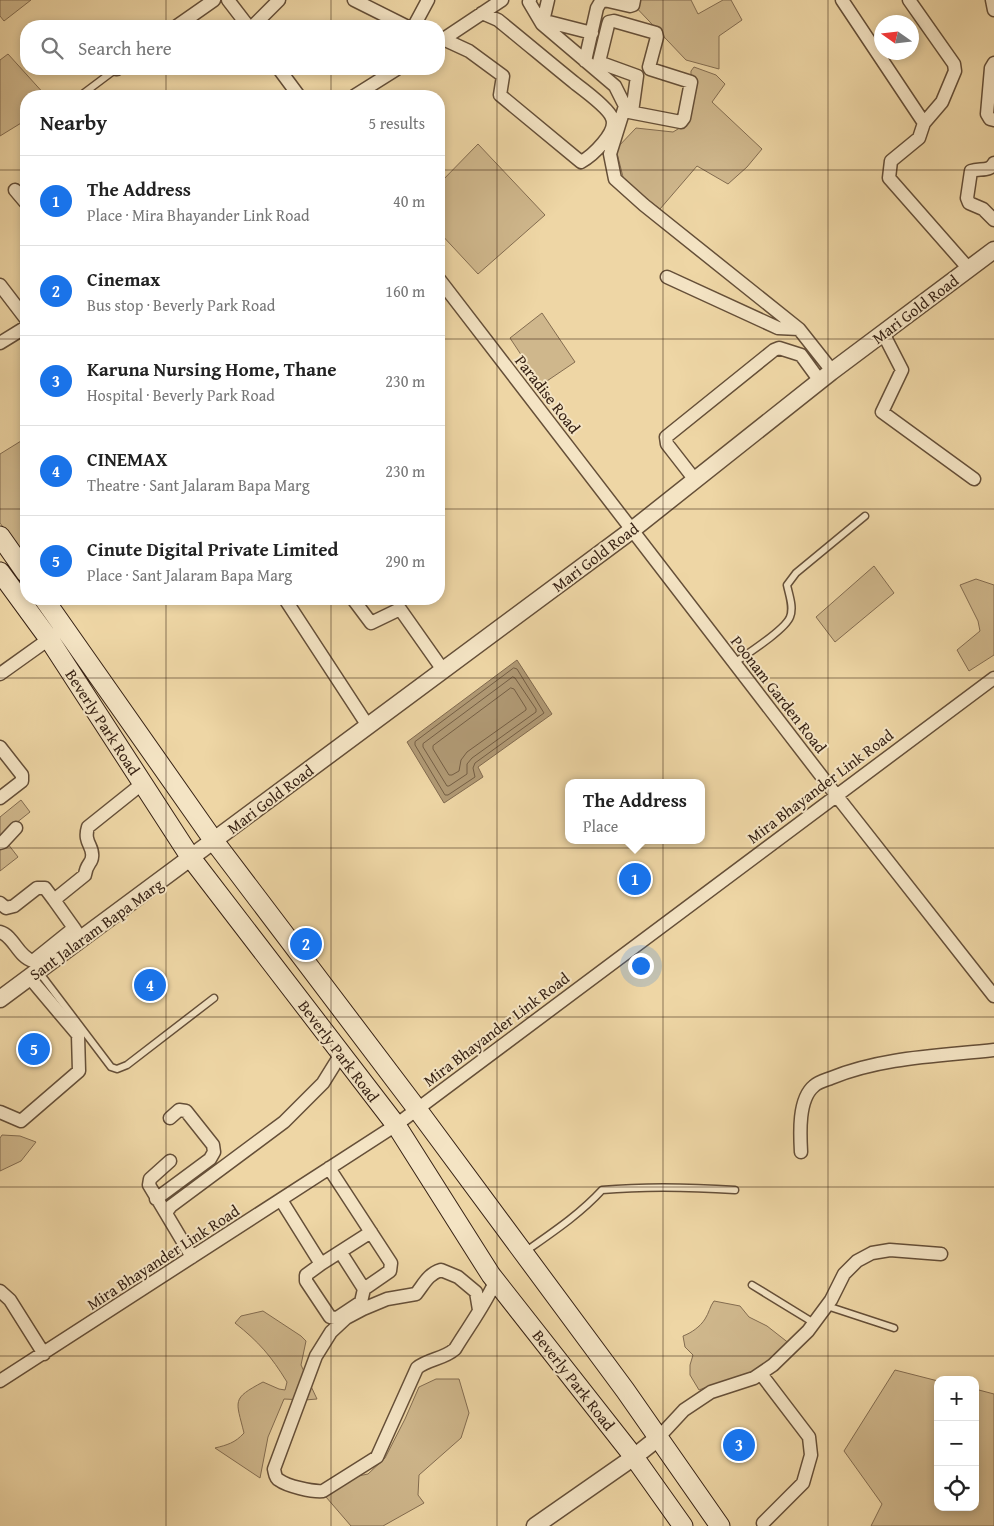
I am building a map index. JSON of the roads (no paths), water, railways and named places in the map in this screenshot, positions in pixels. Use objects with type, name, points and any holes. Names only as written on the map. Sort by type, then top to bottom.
[{"type":"main road","points":[[0,536],[20,564]]},
{"type":"main road","name":"Beverly Park Road","points":[[0,572],[20,599]]},
{"type":"main road","name":"Beverly Park Road","points":[[24,605],[49,639],[191,858],[396,1125],[496,1280],[634,1457],[683,1526]]},
{"type":"main road","name":"Beverly Park Road","points":[[48,605],[214,841],[417,1109],[625,1390],[720,1526]]},
{"type":"street","points":[[186,20],[214,0]]},
{"type":"street","points":[[228,0],[243,20]]},
{"type":"street","points":[[258,20],[279,0]]},
{"type":"street","points":[[354,0],[394,20]]},
{"type":"street","points":[[417,20],[428,0]]},
{"type":"street","points":[[530,0],[529,2],[542,24],[585,61],[600,63],[637,76],[628,111],[610,154],[615,180],[799,329],[826,376]]},
{"type":"street","points":[[548,0],[544,17],[545,21],[592,33]]},
{"type":"street","points":[[585,61],[597,8],[600,3],[604,0],[630,6],[633,5],[634,0]]},
{"type":"street","points":[[842,0],[924,123]]},
{"type":"street","points":[[909,0],[954,64],[955,72],[942,102],[924,123],[919,138],[891,160],[889,178],[969,268]]},
{"type":"street","points":[[992,0],[994,10]]},
{"type":"street","points":[[445,37],[482,14],[495,2]]},
{"type":"street","points":[[445,42],[469,51],[503,76],[500,95],[581,162],[591,156],[609,136],[613,124],[612,117],[594,98],[498,20],[482,14]]},
{"type":"street","points":[[614,21],[656,33],[657,37],[650,69],[690,82],[684,118],[681,122],[628,111],[600,63],[608,24],[614,21]]},
{"type":"street","points":[[994,63],[991,68],[987,114],[990,119],[994,120]]},
{"type":"street","points":[[283,75],[295,90]]},
{"type":"street","points":[[364,90],[387,75]]},
{"type":"street","points":[[994,162],[992,167],[988,169],[971,171],[967,198],[969,203],[983,209],[994,220]]},
{"type":"street","points":[[15,190],[20,196]]},
{"type":"street","name":"Mari Gold Road","points":[[191,858],[632,530],[826,376],[994,250]]},
{"type":"street","points":[[667,277],[778,328],[799,329]]},
{"type":"street","points":[[0,286],[20,311]]},
{"type":"street","name":"Paradise Road","points":[[445,286],[632,530]]},
{"type":"street","points":[[0,343],[20,331]]},
{"type":"street","points":[[883,333],[902,370],[882,412],[974,479]]},
{"type":"street","points":[[695,480],[667,444],[666,437],[774,350],[779,348],[801,355],[826,376]]},
{"type":"street","name":"Poonam Garden Road","points":[[632,530],[994,996]]},
{"type":"street","points":[[289,605],[368,726]]},
{"type":"street","points":[[358,605],[371,623],[400,609],[443,670]]},
{"type":"street","points":[[0,674],[49,639]]},
{"type":"street","name":"Mira Bhayander Link Road","points":[[0,1381],[396,1125],[836,794],[994,678]]},
{"type":"street","points":[[0,747],[22,775],[22,781],[0,798]]},
{"type":"street","points":[[54,900],[85,875],[86,868],[92,861],[93,856],[85,836],[88,826],[143,783]]},
{"type":"street","points":[[0,843],[16,828]]},
{"type":"street","name":"Sant Jalaram Bapa Marg","points":[[0,999],[34,974],[78,933],[191,858]]},
{"type":"street","points":[[0,903],[6,908],[14,906],[37,888],[45,888],[78,933],[32,961],[27,960],[6,934],[0,932]]},
{"type":"street","points":[[0,1112],[20,1121],[79,1071],[78,1035],[34,974]]},
{"type":"street","points":[[801,1152],[800,1120],[805,1100],[814,1085],[842,1074],[889,1061],[994,1050]]},
{"type":"street","points":[[168,1210],[284,1122],[323,1083],[341,1054]]},
{"type":"street","points":[[156,1199],[210,1159],[214,1152],[213,1145],[186,1111],[179,1110],[170,1118]]},
{"type":"street","points":[[170,1161],[150,1179],[149,1185],[192,1258]]},
{"type":"street","points":[[329,1168],[371,1232],[391,1263],[390,1270],[364,1289],[361,1302],[337,1318],[330,1317],[306,1281],[306,1275],[371,1232]]},
{"type":"street","points":[[281,1200],[321,1264]]},
{"type":"street","points":[[535,1526],[634,1457],[658,1438],[684,1410],[710,1392],[754,1378],[780,1358],[808,1331],[827,1306],[844,1274],[857,1261],[872,1253],[890,1250],[941,1254]]},
{"type":"street","points":[[341,1252],[364,1289]]},
{"type":"street","points":[[479,1310],[476,1292],[458,1277],[441,1270],[433,1272],[416,1294],[387,1299],[346,1318],[332,1332],[316,1356],[274,1469],[278,1480],[314,1492],[322,1490],[377,1457],[417,1368],[422,1364],[450,1354],[455,1349],[485,1303],[496,1280]]},
{"type":"street","points":[[0,1291],[10,1300],[44,1354]]},
{"type":"street","points":[[760,1374],[809,1437],[811,1455],[803,1483],[763,1523]]},
{"type":"lane","points":[[88,90],[109,75]]},
{"type":"lane","points":[[734,663],[780,629],[790,618],[791,606],[787,586],[796,572],[865,516]]},
{"type":"lane","points":[[34,974],[110,1067],[117,1069],[127,1065],[214,998]]},
{"type":"lane","points":[[522,1253],[567,1222],[602,1190],[644,1186],[735,1190]]},
{"type":"lane","points":[[752,1285],[814,1323]]},
{"type":"lane","points":[[827,1306],[894,1328]]},
{"type":"water","points":[[517,660],[552,714],[478,767],[483,777],[444,803],[407,742]]},
{"type":"place","name":"The Address","points":[[635,879]]},
{"type":"place","name":"Cinemax","points":[[306,944]]},
{"type":"place","name":"CINEMAX","points":[[150,985]]},
{"type":"place","name":"Cinute Digital Private Limited","points":[[34,1049]]},
{"type":"place","name":"Karuna Nursing Home, Thane","points":[[739,1445]]}]
